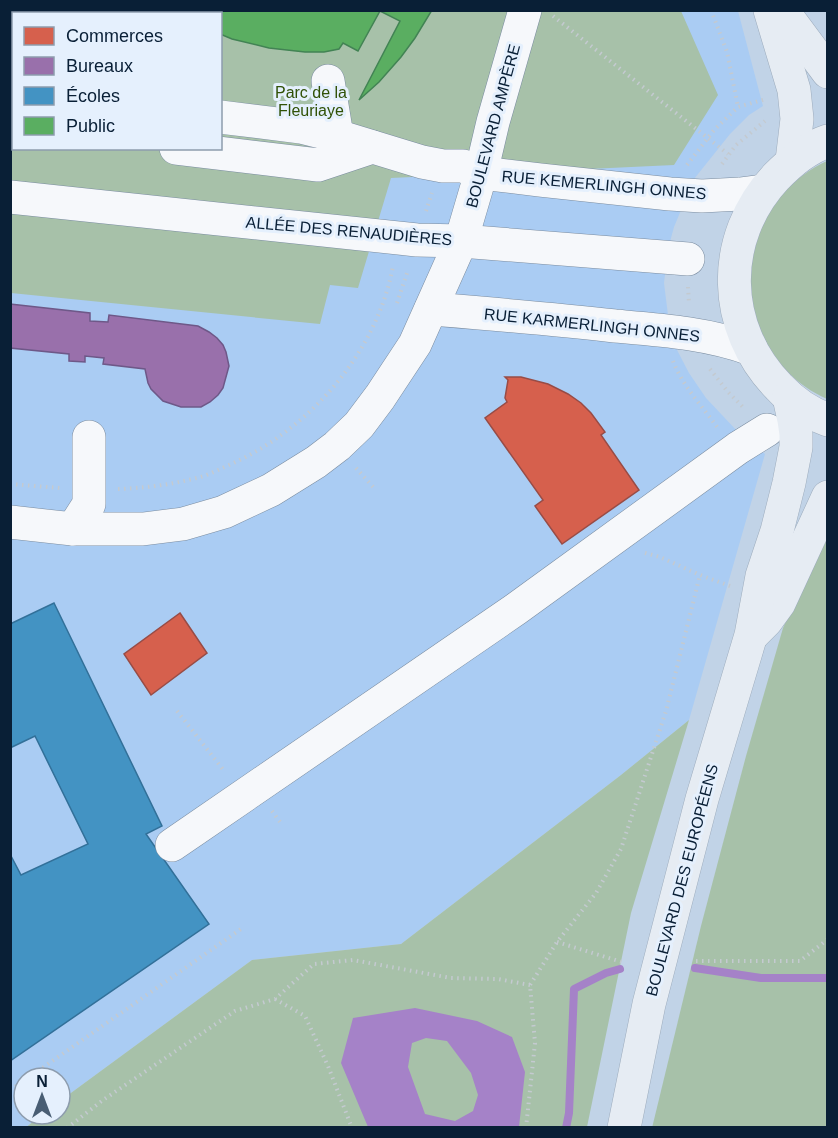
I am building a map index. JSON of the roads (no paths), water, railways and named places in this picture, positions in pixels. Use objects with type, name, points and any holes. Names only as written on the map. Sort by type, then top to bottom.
[{"type":"main road","points":[[770,10],[794,90],[797,119],[792,161]]},
{"type":"main road","points":[[782,10],[828,72]]},
{"type":"main road","points":[[828,141],[792,161],[763,191],[742,233],[736,257],[734,280],[736,304],[742,327],[751,349],[767,375],[789,397],[819,417],[828,420]]},
{"type":"main road","name":"BOULEVARD DES EUROPÉENS","points":[[624,1128],[649,1004],[702,799],[751,635],[758,595],[789,483],[796,447],[795,420],[789,397]]},
{"type":"main road","points":[[751,635],[766,621],[779,603],[828,497]]},
{"type":"street","name":"BOULEVARD AMPÈRE","points":[[10,522],[73,529],[143,529],[183,524],[224,512],[272,490],[337,446],[358,425],[416,344],[461,242],[525,10]]},
{"type":"street","points":[[328,81],[337,136]]},
{"type":"street","name":"RUE KEMERLINGH ONNES","points":[[222,117],[301,127],[422,162],[443,166],[463,166],[481,173],[670,194],[702,196],[763,191]]},
{"type":"street","points":[[193,150],[318,165],[372,147]]},
{"type":"street","name":"ALLÉE DES RENAUDIÈRES","points":[[10,197],[408,239],[688,259]]},
{"type":"street","name":"RUE KARMERLINGH ONNES","points":[[431,309],[682,333],[715,338],[751,349]]},
{"type":"street","points":[[172,845],[506,616],[725,457],[767,430]]},
{"type":"street","points":[[73,529],[89,504],[89,437]]},
{"type":"waterway","points":[[695,968],[761,978],[828,978]]},
{"type":"waterway","points":[[566,1128],[569,1113],[574,989],[606,973],[620,969]]},
{"type":"park label","name":"Parc de la Fleuriaye","points":[[311,101]]}]
